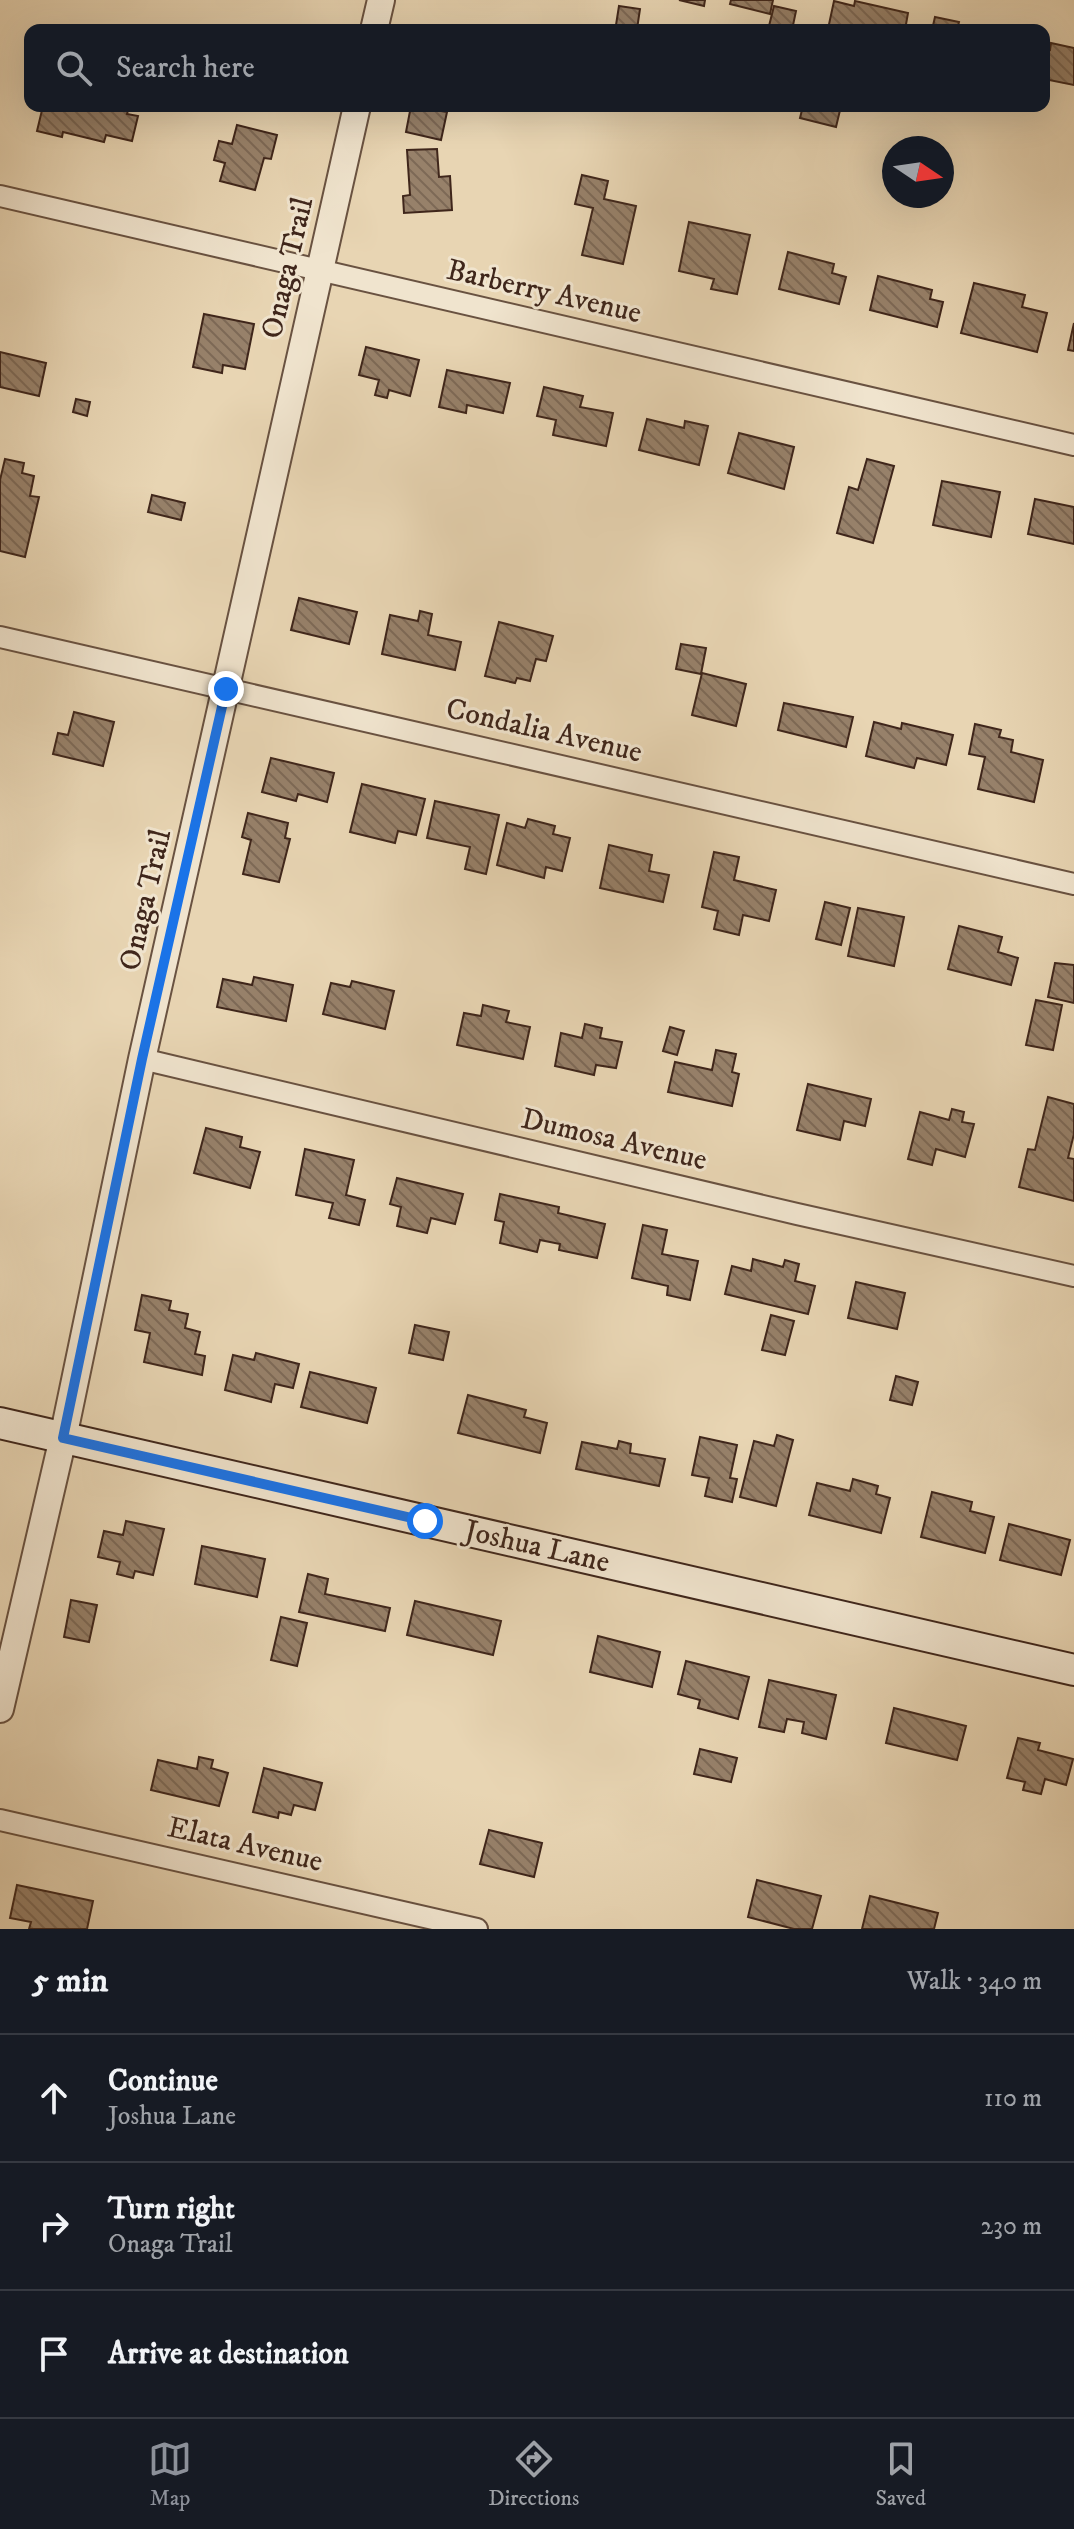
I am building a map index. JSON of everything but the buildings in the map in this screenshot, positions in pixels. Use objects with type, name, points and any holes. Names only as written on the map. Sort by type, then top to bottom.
[{"type":"main road","name":"Joshua Lane","points":[[0,1423],[1074,1670]]},
{"type":"street","points":[[375,24],[381,0]]},
{"type":"street","name":"Onaga Trail","points":[[0,1709],[63,1438],[142,1059],[356,112]]},
{"type":"street","name":"Barberry Avenue","points":[[0,196],[1074,445]]},
{"type":"street","name":"Condalia Avenue","points":[[0,637],[1074,884]]},
{"type":"street","name":"Dumosa Avenue","points":[[142,1059],[797,1214],[1074,1276]]},
{"type":"street","name":"Elata Avenue","points":[[0,1820],[477,1929]]},
{"type":"route","points":[[226,689],[142,1059],[63,1438],[425,1521]]}]
